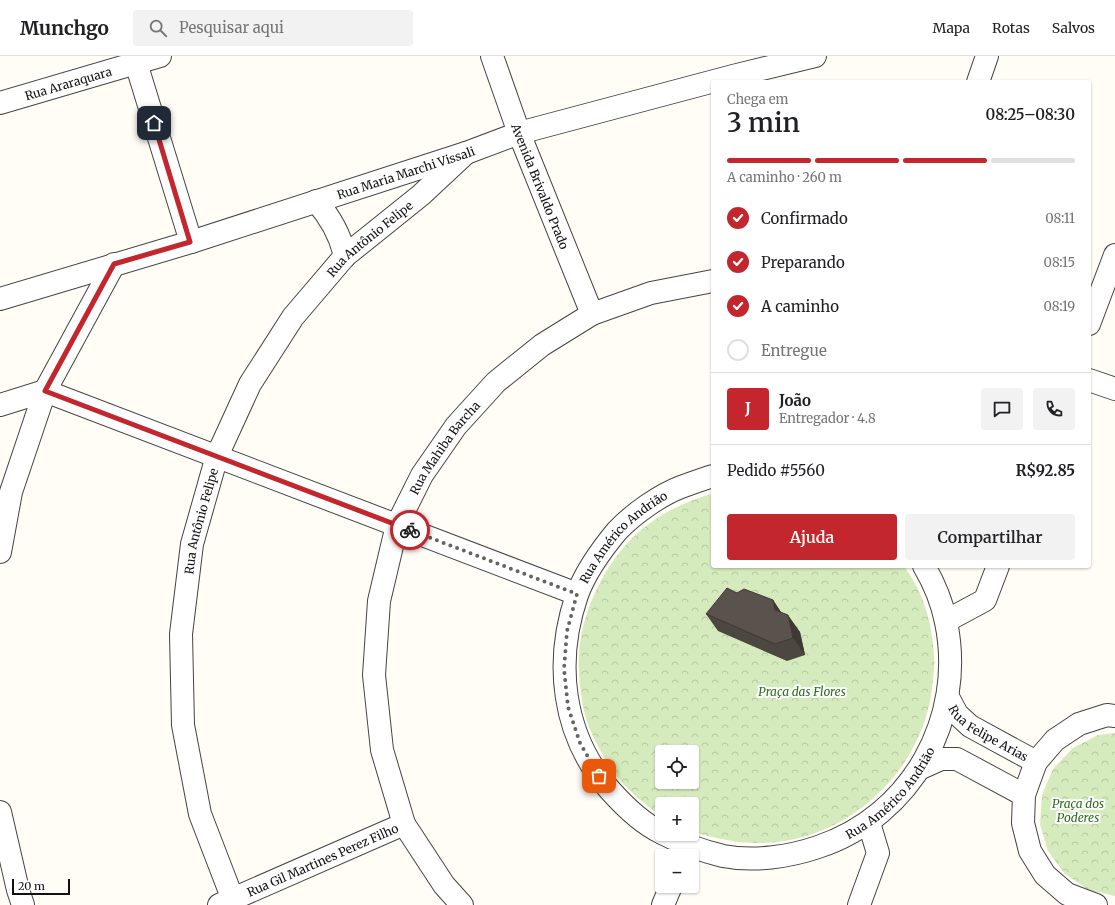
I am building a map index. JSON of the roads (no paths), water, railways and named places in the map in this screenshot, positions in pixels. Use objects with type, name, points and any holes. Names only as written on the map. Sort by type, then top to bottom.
[{"type":"street","name":"Rua Araraquara","points":[[0,103],[160,56]]},
{"type":"street","name":"Avenida Brivaldo Prado","points":[[492,56],[519,133],[592,314]]},
{"type":"street","name":"Rua Maria Marchi Vissali","points":[[718,80],[815,56]]},
{"type":"street","points":[[979,80],[987,56]]},
{"type":"street","points":[[136,63],[190,242]]},
{"type":"street","points":[[733,76],[750,80]]},
{"type":"street","name":"Rua Maria Marchi Vissali","points":[[0,299],[190,242],[466,153],[519,133],[711,82]]},
{"type":"street","name":"Rua Antônio Felipe","points":[[228,903],[200,814],[183,725],[181,634],[192,544],[217,456],[250,384],[293,317],[345,256],[420,195],[466,153]]},
{"type":"street","points":[[316,201],[327,213],[335,227],[342,242],[345,256]]},
{"type":"street","points":[[1091,319],[1115,255]]},
{"type":"street","points":[[0,552],[11,492],[45,391],[114,264]]},
{"type":"street","name":"Rua Mahiba Barcha","points":[[462,905],[444,885],[404,824],[382,750],[374,675],[379,600],[397,525],[422,475],[452,432],[496,382],[542,345],[592,314],[650,293],[711,281]]},
{"type":"street","points":[[1091,381],[1115,389]]},
{"type":"street","points":[[0,405],[45,391],[577,594]]},
{"type":"street","name":"Rua Américo Andrião","points":[[655,830],[624,805],[599,776],[580,743],[568,707],[564,669],[567,631],[577,594],[595,560],[618,530],[647,506],[680,487],[711,477]]},
{"type":"street","name":"Rua Américo Andrião","points":[[699,853],[762,858],[800,854],[836,842],[869,823],[898,798],[921,768],[938,734],[948,697],[951,659],[946,621],[934,585],[925,568]]},
{"type":"street","points":[[946,621],[985,600],[997,568]]},
{"type":"street","name":"Rua Felipe Arias","points":[[948,697],[957,714],[970,726],[1036,762]]},
{"type":"street","points":[[1096,905],[1065,899],[1045,875],[1030,851],[1023,823],[1024,795],[1036,762],[1055,740],[1079,724],[1107,715],[1115,716]]},
{"type":"street","points":[[921,768],[941,759],[957,759],[1024,795]]},
{"type":"street","points":[[0,812],[18,890],[23,905]]},
{"type":"street","points":[[859,905],[878,852],[869,823]]},
{"type":"street","name":"Rua Gil Martines Perez Filho","points":[[228,903],[404,824]]},
{"type":"street","name":"Rua Américo Andrião","points":[[672,841],[683,849]]},
{"type":"street","points":[[663,905],[668,893]]},
{"type":"park label","name":"Praça das Flores","points":[[802,691]]},
{"type":"park label","name":"Praça dos Poderes","points":[[1078,810]]}]
